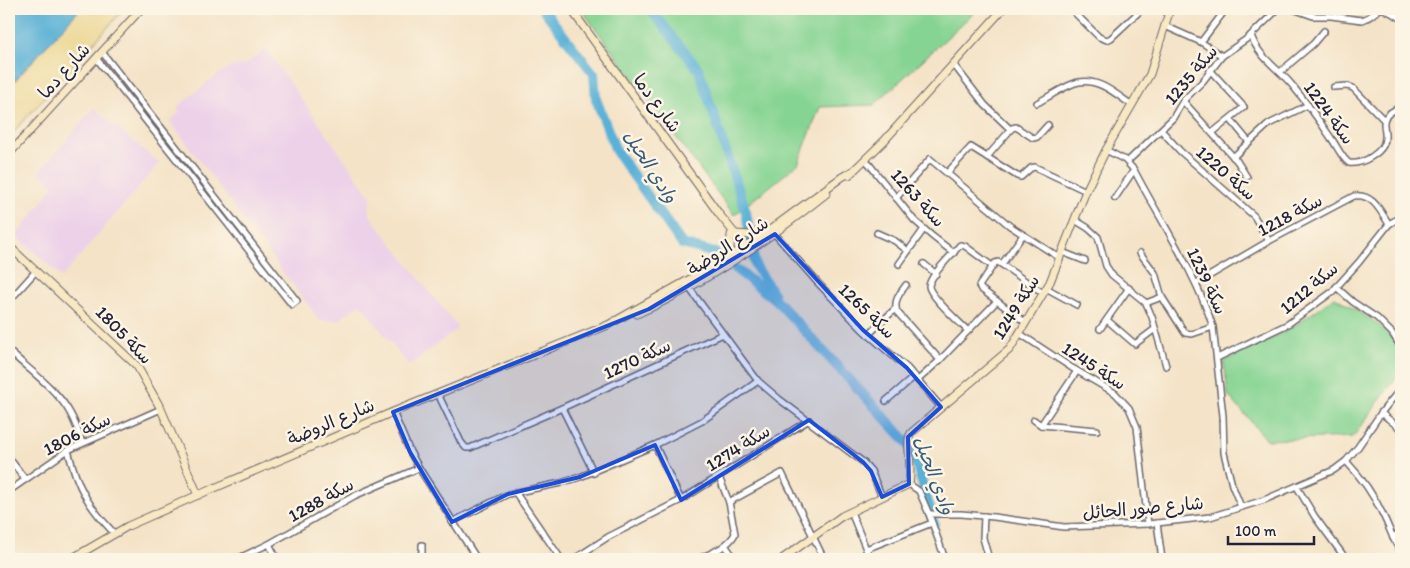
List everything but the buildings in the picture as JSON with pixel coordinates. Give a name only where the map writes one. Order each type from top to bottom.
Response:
[{"type":"main road","name":"شارع دما","points":[[9,154],[141,9]]},
{"type":"main road","name":"شارع دما","points":[[572,9],[745,250]]},
{"type":"main road","name":"شارع الروضة","points":[[687,285],[724,260],[775,234],[844,180],[884,141],[1004,9]]},
{"type":"main road","name":"سكة 1249","points":[[909,484],[911,467],[908,437],[1010,348],[1045,291],[1086,191],[1106,150],[1150,74],[1170,9]]},
{"type":"main road","name":"شارع الروضة","points":[[71,559],[114,533],[198,495],[393,412],[648,309],[745,250],[851,172]]},
{"type":"main road","points":[[724,260],[730,248],[733,235],[759,233],[792,210],[804,205]]},
{"type":"main road","name":"سكة 1805","points":[[9,246],[132,359],[142,373],[161,409],[198,495]]},
{"type":"main road","points":[[782,559],[842,516],[909,484]]},
{"type":"street","points":[[1072,10],[1099,37],[1107,40],[1142,9]]},
{"type":"street","points":[[1201,42],[1226,9]]},
{"type":"street","points":[[1269,9],[1273,14]]},
{"type":"street","name":"سكة 1235","points":[[1127,162],[1173,118],[1183,101],[1203,81],[1222,56],[1251,35],[1278,9]]},
{"type":"street","points":[[1293,9],[1313,16],[1331,16],[1357,20],[1369,18],[1380,9]]},
{"type":"street","points":[[1384,9],[1401,18]]},
{"type":"street","points":[[1165,26],[1201,42],[1222,56]]},
{"type":"street","points":[[1280,72],[1313,44],[1324,31]]},
{"type":"street","name":"سكة 1224","points":[[1251,35],[1254,44],[1261,54],[1280,72],[1308,105],[1347,161],[1352,164],[1360,162],[1372,156],[1382,147],[1385,140],[1384,120]]},
{"type":"street","points":[[96,58],[292,305],[298,301],[102,52]]},
{"type":"street","points":[[954,65],[980,99],[1010,129]]},
{"type":"street","points":[[1210,70],[1244,107],[1212,133]]},
{"type":"street","points":[[1037,103],[1078,82],[1089,81],[1107,88],[1132,105]]},
{"type":"street","points":[[1334,87],[1347,86],[1353,88],[1384,120],[1391,112],[1401,107]]},
{"type":"street","points":[[1183,101],[1233,157],[1247,177]]},
{"type":"street","points":[[1233,157],[1269,124],[1308,105]]},
{"type":"street","points":[[1230,119],[1250,142]]},
{"type":"street","points":[[987,156],[1010,129],[1016,128],[1034,138],[1048,125]]},
{"type":"street","name":"سكة 1220","points":[[1161,130],[1180,150],[1254,216],[1269,241]]},
{"type":"street","points":[[948,173],[971,147],[1017,176],[1021,177],[1031,168],[1035,167],[1086,191]]},
{"type":"street","name":"سكة 1239","points":[[1106,150],[1119,156],[1134,170],[1197,283],[1213,327],[1227,469],[1241,507]]},
{"type":"street","name":"سكة 1263","points":[[865,159],[924,229],[954,253]]},
{"type":"street","points":[[896,198],[930,159],[996,215],[1023,235],[1061,255],[1085,261]]},
{"type":"street","points":[[1115,198],[1134,170]]},
{"type":"street","name":"سكة 1218","points":[[1197,283],[1269,241],[1354,196],[1360,195],[1370,198],[1389,224]]},
{"type":"street","name":"سكة 1212","points":[[1217,358],[1288,324],[1332,292],[1389,224],[1401,217]]},
{"type":"street","points":[[1075,220],[1098,237],[1106,266],[1116,279],[1146,303],[1166,366]]},
{"type":"street","points":[[900,264],[924,229]]},
{"type":"street","points":[[878,233],[895,241],[908,251]]},
{"type":"street","name":"سكة 1265","points":[[775,234],[818,283],[868,335],[901,362],[941,407]]},
{"type":"street","points":[[1002,264],[1023,235]]},
{"type":"street","points":[[968,331],[931,293],[930,284],[960,245],[963,245],[992,266]]},
{"type":"street","points":[[1140,253],[1154,273],[1162,297],[1174,312],[1185,333],[1192,334],[1213,327]]},
{"type":"street","points":[[1025,322],[979,286],[992,266],[997,262],[1045,291],[1077,306]]},
{"type":"street","points":[[924,264],[936,274]]},
{"type":"street","points":[[9,301],[36,271]]},
{"type":"street","points":[[687,285],[758,381],[863,462],[877,481],[882,497]]},
{"type":"street","points":[[906,285],[897,300],[896,308],[900,316],[940,360]]},
{"type":"street","points":[[1336,287],[1353,302],[1377,318],[1401,347]]},
{"type":"street","points":[[1100,329],[1128,288]]},
{"type":"street","points":[[1146,303],[1162,297]]},
{"type":"street","points":[[886,401],[940,360],[996,301]]},
{"type":"street","points":[[868,335],[896,308]]},
{"type":"street","points":[[1107,320],[1135,344],[1155,329]]},
{"type":"street","name":"سكة 1245","points":[[1019,333],[1122,399],[1138,427],[1148,524]]},
{"type":"street","name":"سكة 1270","points":[[438,394],[461,442],[466,448],[474,447],[723,334]]},
{"type":"street","points":[[9,351],[61,400],[70,413],[82,443]]},
{"type":"street","points":[[1041,425],[1077,371]]},
{"type":"street","points":[[452,522],[515,492],[562,483],[594,472],[655,444],[702,421],[758,381]]},
{"type":"street","name":"شارع صور الحائل","points":[[929,514],[984,516],[1064,527],[1148,524],[1210,517],[1264,500],[1297,487],[1334,470],[1346,462],[1401,388]]},
{"type":"street","points":[[562,408],[594,472]]},
{"type":"street","name":"سكة 1806","points":[[9,491],[68,450],[161,409]]},
{"type":"street","points":[[393,412],[419,468],[477,559]]},
{"type":"street","points":[[1381,413],[1401,429]]},
{"type":"street","name":"سكة 1274","points":[[574,559],[608,537],[681,500],[809,420]]},
{"type":"street","points":[[1034,420],[1041,425],[1097,430]]},
{"type":"street","points":[[655,444],[681,500]]},
{"type":"street","points":[[68,450],[74,474],[84,496],[98,516],[114,533]]},
{"type":"street","points":[[9,458],[25,479]]},
{"type":"street","points":[[1346,462],[1366,483],[1401,552]]},
{"type":"street","name":"سكة 1288","points":[[237,559],[269,544],[354,496],[419,468]]},
{"type":"street","points":[[729,502],[782,473],[824,559]]},
{"type":"street","points":[[698,559],[725,546],[732,540],[735,534],[729,502],[719,477]]},
{"type":"street","points":[[909,484],[918,491],[929,514],[945,559]]},
{"type":"street","points":[[1297,487],[1343,559]]},
{"type":"street","points":[[515,492],[561,559]]},
{"type":"street","points":[[851,512],[870,559]]},
{"type":"street","points":[[984,516],[983,538],[989,559]]},
{"type":"street","points":[[866,549],[932,523]]},
{"type":"street","points":[[1157,523],[1162,559]]},
{"type":"street","points":[[1393,538],[1401,531]]},
{"type":"street","points":[[269,544],[277,559]]},
{"type":"street","points":[[416,559],[422,552],[422,545]]},
{"type":"street","points":[[725,546],[735,559]]},
{"type":"highlighted area","points":[[775,234],[863,330],[907,368],[941,407],[908,437],[909,484],[882,497],[871,471],[863,462],[809,420],[681,500],[655,445],[580,477],[508,494],[452,522],[410,452],[393,412],[649,309]]},
{"type":"shaded area","points":[[266,49],[371,197],[369,210],[371,217],[458,328],[409,366],[360,304],[339,320],[320,321],[170,121],[180,112],[177,107],[221,72],[233,66],[246,64]]},
{"type":"shaded area","points":[[94,108],[159,163],[62,277],[16,236],[54,186],[39,172]]},
{"type":"green space","points":[[581,9],[978,9],[874,105],[820,107],[798,164],[734,215]]},
{"type":"green space","points":[[1335,297],[1378,324],[1393,339],[1401,351],[1401,371],[1353,437],[1267,440],[1228,395],[1224,361],[1290,329]]},
{"type":"sand","points":[[80,9],[124,9],[9,137],[9,87]]},
{"type":"water","points":[[9,9],[80,9],[9,87]]},
{"type":"waterway","name":"وادي الحيل","points":[[543,9],[594,74],[596,99],[616,151],[682,244],[715,253],[777,301],[908,443],[915,459],[934,523]]},
{"type":"waterway","name":"وادي الحيل","points":[[650,9],[699,70],[746,212],[755,265],[774,295]]}]
